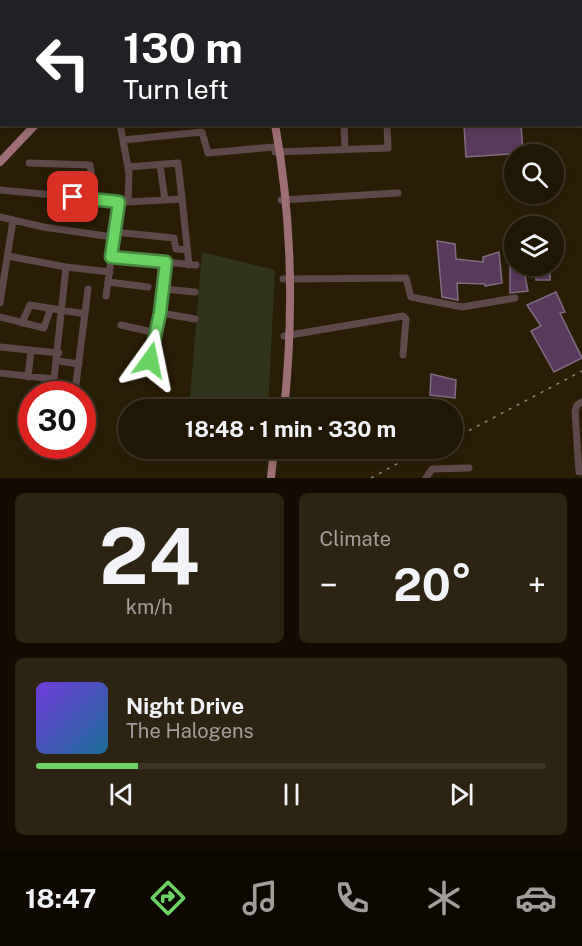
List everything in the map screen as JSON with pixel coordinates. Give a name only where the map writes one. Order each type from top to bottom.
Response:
[{"type":"main road","points":[[0,162],[34,126]]},
{"type":"main road","points":[[270,126],[284,199],[286,279],[284,399]]},
{"type":"main road","points":[[275,126],[276,151]]},
{"type":"main road","points":[[280,399],[286,337]]},
{"type":"main road","points":[[271,478],[273,459]]},
{"type":"main road","points":[[276,478],[278,459]]},
{"type":"street","points":[[120,126],[128,167],[128,202]]},
{"type":"street","points":[[344,126],[345,149]]},
{"type":"street","points":[[123,140],[202,128],[206,153],[388,148],[387,126]]},
{"type":"street","points":[[29,163],[90,165],[95,199]]},
{"type":"street","points":[[111,257],[192,265],[187,250],[179,164],[128,167]]},
{"type":"street","points":[[160,165],[165,200]]},
{"type":"street","points":[[0,198],[2,190],[119,202],[182,199]]},
{"type":"street","points":[[284,199],[398,193]]},
{"type":"street","points":[[106,296],[119,202]]},
{"type":"street","points":[[0,217],[113,235],[174,238],[176,249],[187,250]]},
{"type":"street","points":[[0,303],[13,220]]},
{"type":"street","points":[[0,248],[66,267],[110,272]]},
{"type":"street","points":[[150,360],[160,313],[166,262]]},
{"type":"street","points":[[0,374],[54,379],[63,312],[66,267]]},
{"type":"street","points":[[286,279],[406,278],[411,297],[462,307],[515,298]]},
{"type":"street","points":[[108,282],[148,287]]},
{"type":"street","points":[[76,381],[88,288]]},
{"type":"street","points":[[163,289],[195,292]]},
{"type":"street","points":[[22,323],[28,306],[85,314]]},
{"type":"street","points":[[0,317],[44,328],[50,309]]},
{"type":"street","points":[[160,313],[195,319]]},
{"type":"street","points":[[286,337],[403,316],[406,319],[403,355]]},
{"type":"street","points":[[121,325],[156,333]]},
{"type":"street","points":[[0,347],[31,350],[79,364]]},
{"type":"street","points":[[27,377],[31,350]]},
{"type":"street","points":[[579,472],[580,458],[575,411],[577,405],[582,402]]},
{"type":"street","points":[[426,478],[432,469],[469,468]]},
{"type":"green space","points":[[202,252],[275,270],[269,399],[190,399]]},
{"type":"building","points":[[464,126],[521,126],[522,144],[504,144],[504,154],[466,157]]},
{"type":"building","points":[[437,241],[455,244],[456,259],[483,262],[483,257],[499,252],[502,283],[485,286],[485,284],[457,283],[458,300],[442,297]]},
{"type":"building","points":[[510,276],[525,276],[528,291],[510,293]]},
{"type":"building","points":[[536,276],[550,276],[550,280],[536,280]]},
{"type":"building","points":[[556,292],[565,312],[560,313],[582,358],[554,372],[531,331],[541,326],[527,305]]},
{"type":"building","points":[[431,374],[456,380],[455,398],[430,395]]},
{"type":"railway","points":[[463,434],[582,371]]},
{"type":"railway","points":[[371,478],[406,459]]},
{"type":"route","points":[[73,197],[119,202],[111,257],[166,262],[160,313],[150,360]]}]
